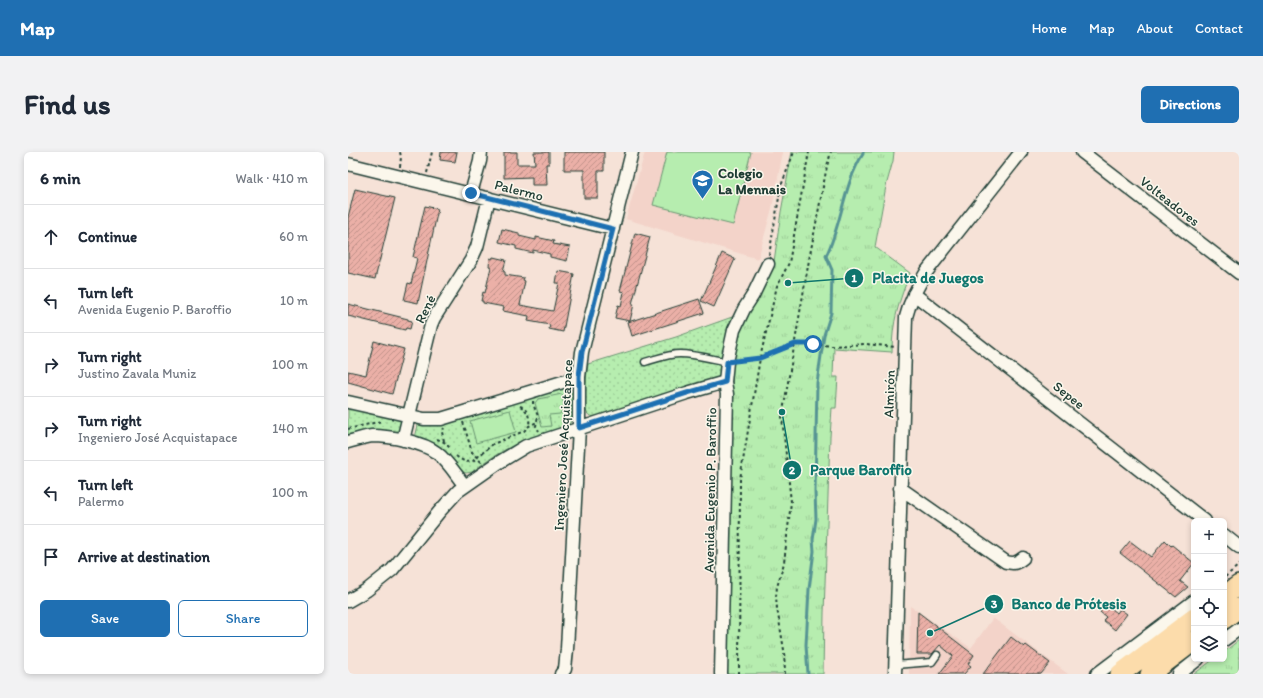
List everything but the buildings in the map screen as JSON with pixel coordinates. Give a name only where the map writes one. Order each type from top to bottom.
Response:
[{"type":"main road","points":[[1227,594],[1239,584]]},
{"type":"main road","points":[[1227,617],[1239,608]]},
{"type":"main road","points":[[1120,674],[1191,620]]},
{"type":"main road","points":[[1156,672],[1191,643]]},
{"type":"street","points":[[471,193],[481,152]]},
{"type":"street","name":"Ingeniero José Acquistapace","points":[[562,674],[565,669],[567,649],[579,428],[579,376],[582,352],[632,152]]},
{"type":"street","name":"Almirón","points":[[895,670],[906,317],[908,305],[927,271],[1022,152]]},
{"type":"street","name":"Volteadores","points":[[1082,152],[1239,273]]},
{"type":"street","name":"Palermo","points":[[348,164],[613,229]]},
{"type":"street","name":"René","points":[[403,440],[431,325],[476,252],[489,198]]},
{"type":"street","name":"Avenida Eugenio P. Baroffio","points":[[721,674],[727,394],[725,382],[727,362],[734,330],[768,264]]},
{"type":"street","name":"Sepee","points":[[914,294],[1202,518]]},
{"type":"street","points":[[348,402],[424,419],[441,419],[579,376]]},
{"type":"street","points":[[348,601],[367,590],[392,570],[458,491],[526,446],[725,382]]},
{"type":"street","points":[[348,442],[371,436],[403,440],[428,448],[437,452],[443,458],[465,486]]},
{"type":"street","points":[[900,488],[1006,562],[1013,564],[1023,558]]},
{"type":"street","points":[[1227,538],[1239,547]]},
{"type":"street","points":[[1227,583],[1239,584]]},
{"type":"street","points":[[1097,674],[1191,603]]},
{"type":"street","points":[[1227,638],[1239,628]]},
{"type":"street","points":[[1179,674],[1194,662]]},
{"type":"lane","points":[[645,362],[664,356],[679,354],[727,362]]},
{"type":"lane","points":[[895,670],[932,662],[937,655]]},
{"type":"path","points":[[398,176],[401,157],[400,152]]},
{"type":"path","points":[[424,182],[432,152]]},
{"type":"path","points":[[768,264],[781,186],[794,152]]},
{"type":"path","points":[[739,674],[740,479],[760,358],[777,286],[789,263],[809,152]]},
{"type":"path","points":[[785,674],[784,650],[776,597],[777,587],[784,563],[791,502],[782,417],[809,260],[831,152]]},
{"type":"path","points":[[727,362],[760,358],[795,344],[832,346],[866,344],[905,348]]},
{"type":"path","points":[[533,390],[533,404],[538,416],[536,426],[544,440]]},
{"type":"path","points":[[460,412],[472,452],[488,470]]},
{"type":"path","points":[[455,454],[461,460],[469,463],[493,444],[519,434],[537,422]]},
{"type":"path","points":[[430,437],[444,442],[451,450]]},
{"type":"path","points":[[1227,575],[1239,565]]},
{"type":"shaded area","name":"Colegio La Mennais","points":[[645,152],[783,152],[772,208],[758,259],[626,219]]},
{"type":"shaded area","points":[[910,606],[971,648],[993,618],[1068,674],[909,674]]},
{"type":"green space","points":[[667,152],[751,152],[733,225],[653,205]]},
{"type":"green space","points":[[792,152],[894,152],[875,247],[910,273],[897,312],[893,331],[892,352],[834,348],[833,377],[838,377],[836,408],[832,408],[830,437],[823,674],[727,674],[733,349],[735,337],[773,269],[781,212]]},
{"type":"green space","points":[[735,316],[720,379],[599,416],[590,416],[587,413],[585,407],[585,392],[588,364],[676,337]]},
{"type":"green space","points":[[565,387],[574,394],[573,416],[566,427],[530,438],[512,446],[472,472],[466,473],[461,471],[415,438],[418,425],[433,425]]},
{"type":"green space","points":[[562,394],[564,407],[560,414],[549,415],[551,426],[542,427],[535,403],[538,399]]},
{"type":"green space","points":[[348,407],[396,418],[401,420],[403,423],[400,431],[348,437]]},
{"type":"green space","points":[[510,410],[516,432],[476,443],[470,421]]},
{"type":"green space","points":[[1239,640],[1239,674],[1194,674],[1210,662],[1227,662],[1227,650]]},
{"type":"waterway","points":[[808,674],[806,645],[809,589],[816,519],[817,383],[824,335],[831,313],[832,270],[826,256],[836,231],[851,179],[863,152]]},
{"type":"place","name":"Colegio La Mennais","points":[[702,200]]},
{"type":"place","name":"Placita de Juegos","points":[[788,283]]},
{"type":"place","name":"Parque Baroffio","points":[[782,412]]},
{"type":"place","name":"Banco de Prótesis","points":[[930,633]]},
{"type":"route","points":[[471,193],[613,229],[582,352],[579,376],[579,428],[725,382],[727,362],[760,358],[795,344],[813,344]]}]
